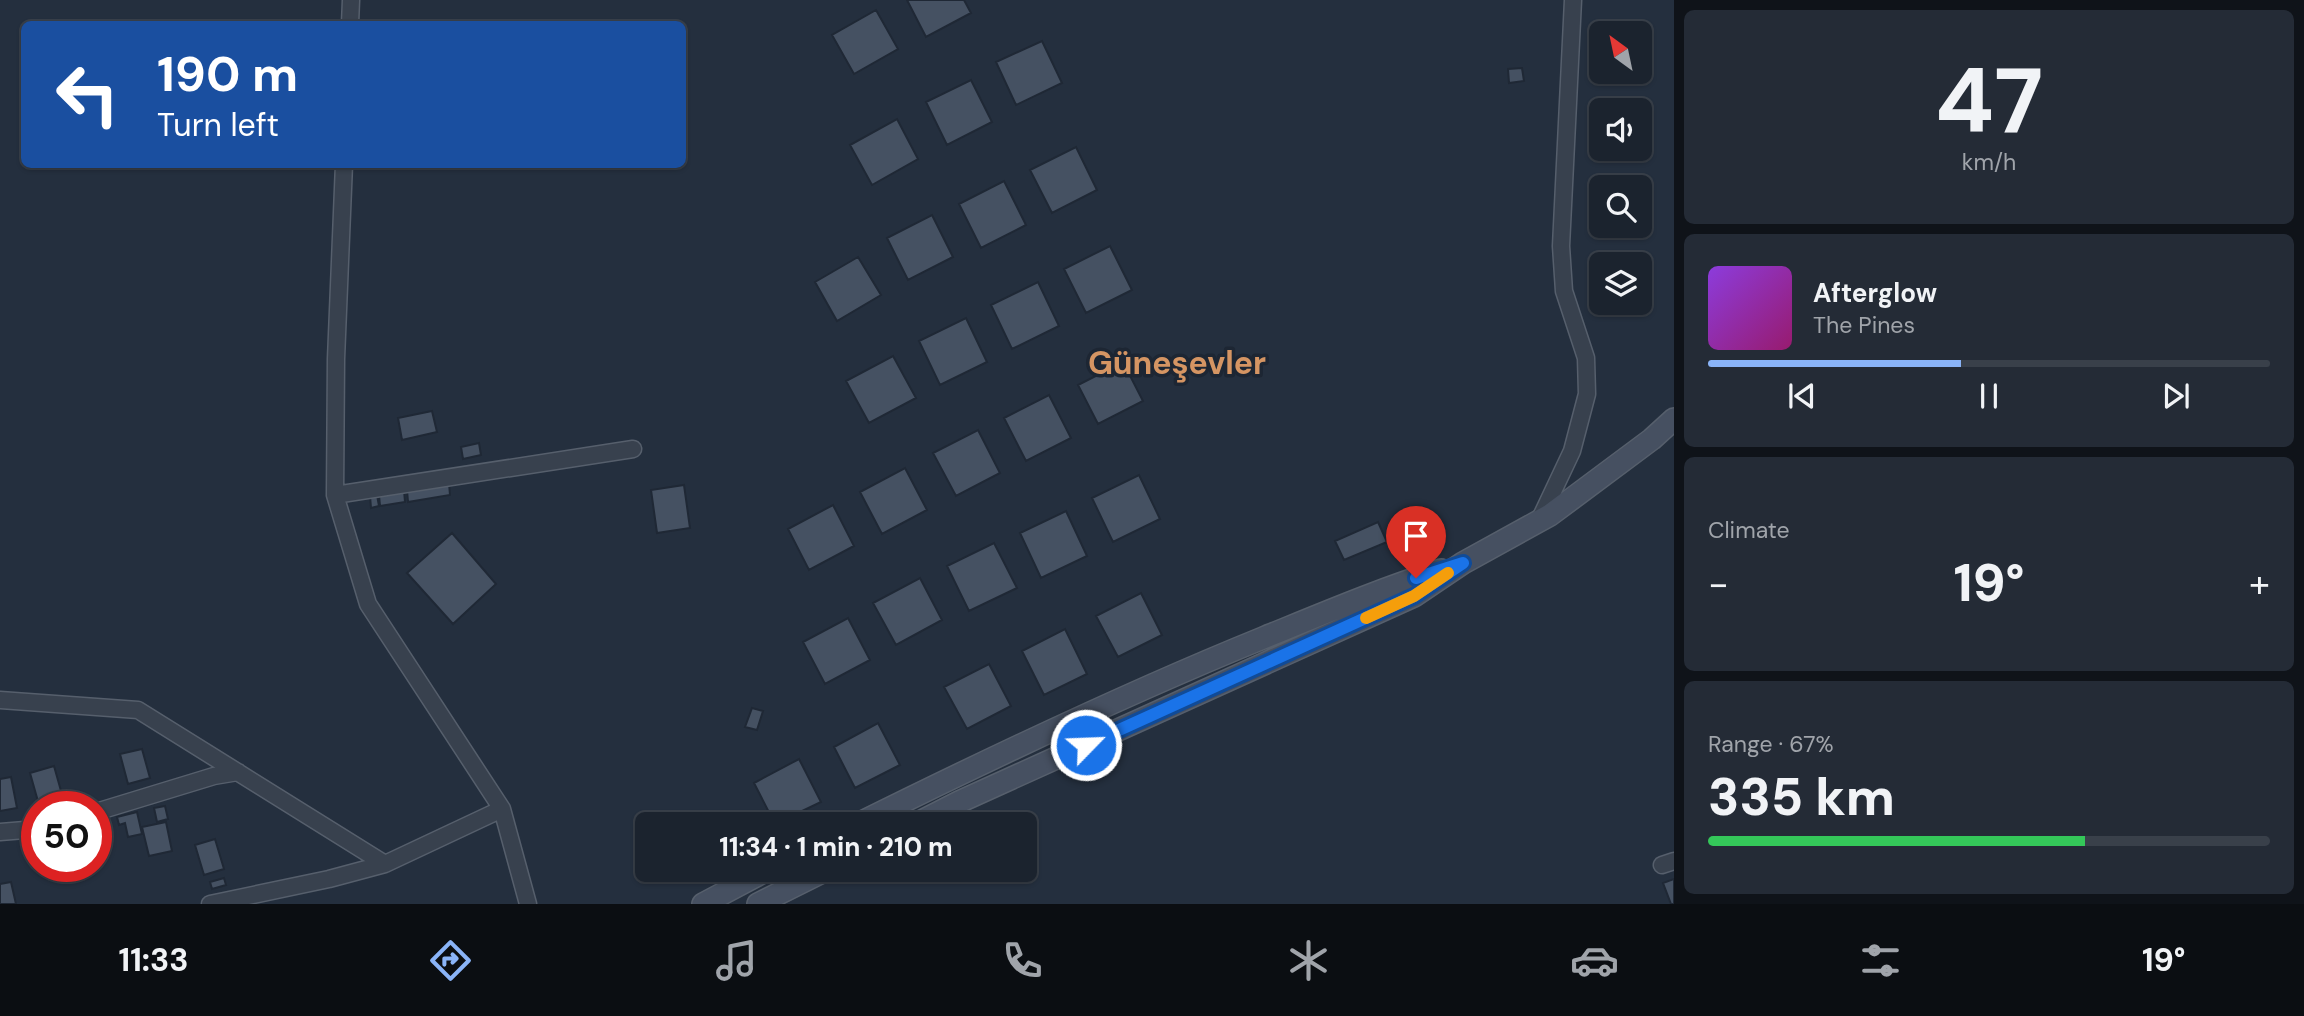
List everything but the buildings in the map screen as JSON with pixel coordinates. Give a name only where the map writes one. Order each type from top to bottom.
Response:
[{"type":"main road","points":[[939,812],[1414,596],[1463,563],[1539,521],[1652,439],[1674,419]]},
{"type":"main road","points":[[882,812],[970,768],[1183,671],[1393,585],[1463,563]]},
{"type":"main road","points":[[703,904],[744,882]]},
{"type":"main road","points":[[758,904],[802,882]]},
{"type":"street","points":[[350,21],[351,0]]},
{"type":"street","points":[[1539,521],[1572,451],[1587,394],[1586,358],[1564,291],[1561,246],[1573,0]]},
{"type":"street","points":[[344,168],[336,359],[335,495],[368,604],[502,809],[528,904]]},
{"type":"street","points":[[335,495],[633,449]]},
{"type":"street","points":[[0,700],[138,710],[385,863]]},
{"type":"street","points":[[112,806],[214,776],[238,772]]},
{"type":"street","points":[[210,904],[329,879],[385,863],[502,809]]},
{"type":"street","points":[[0,832],[21,830]]},
{"type":"slow traffic","points":[[1366,618],[1414,596],[1448,573]]},
{"type":"district","name":"Güneşevler","points":[[1177,363]]},
{"type":"route","points":[[1086,745],[1414,596],[1463,563],[1416,578]]}]
